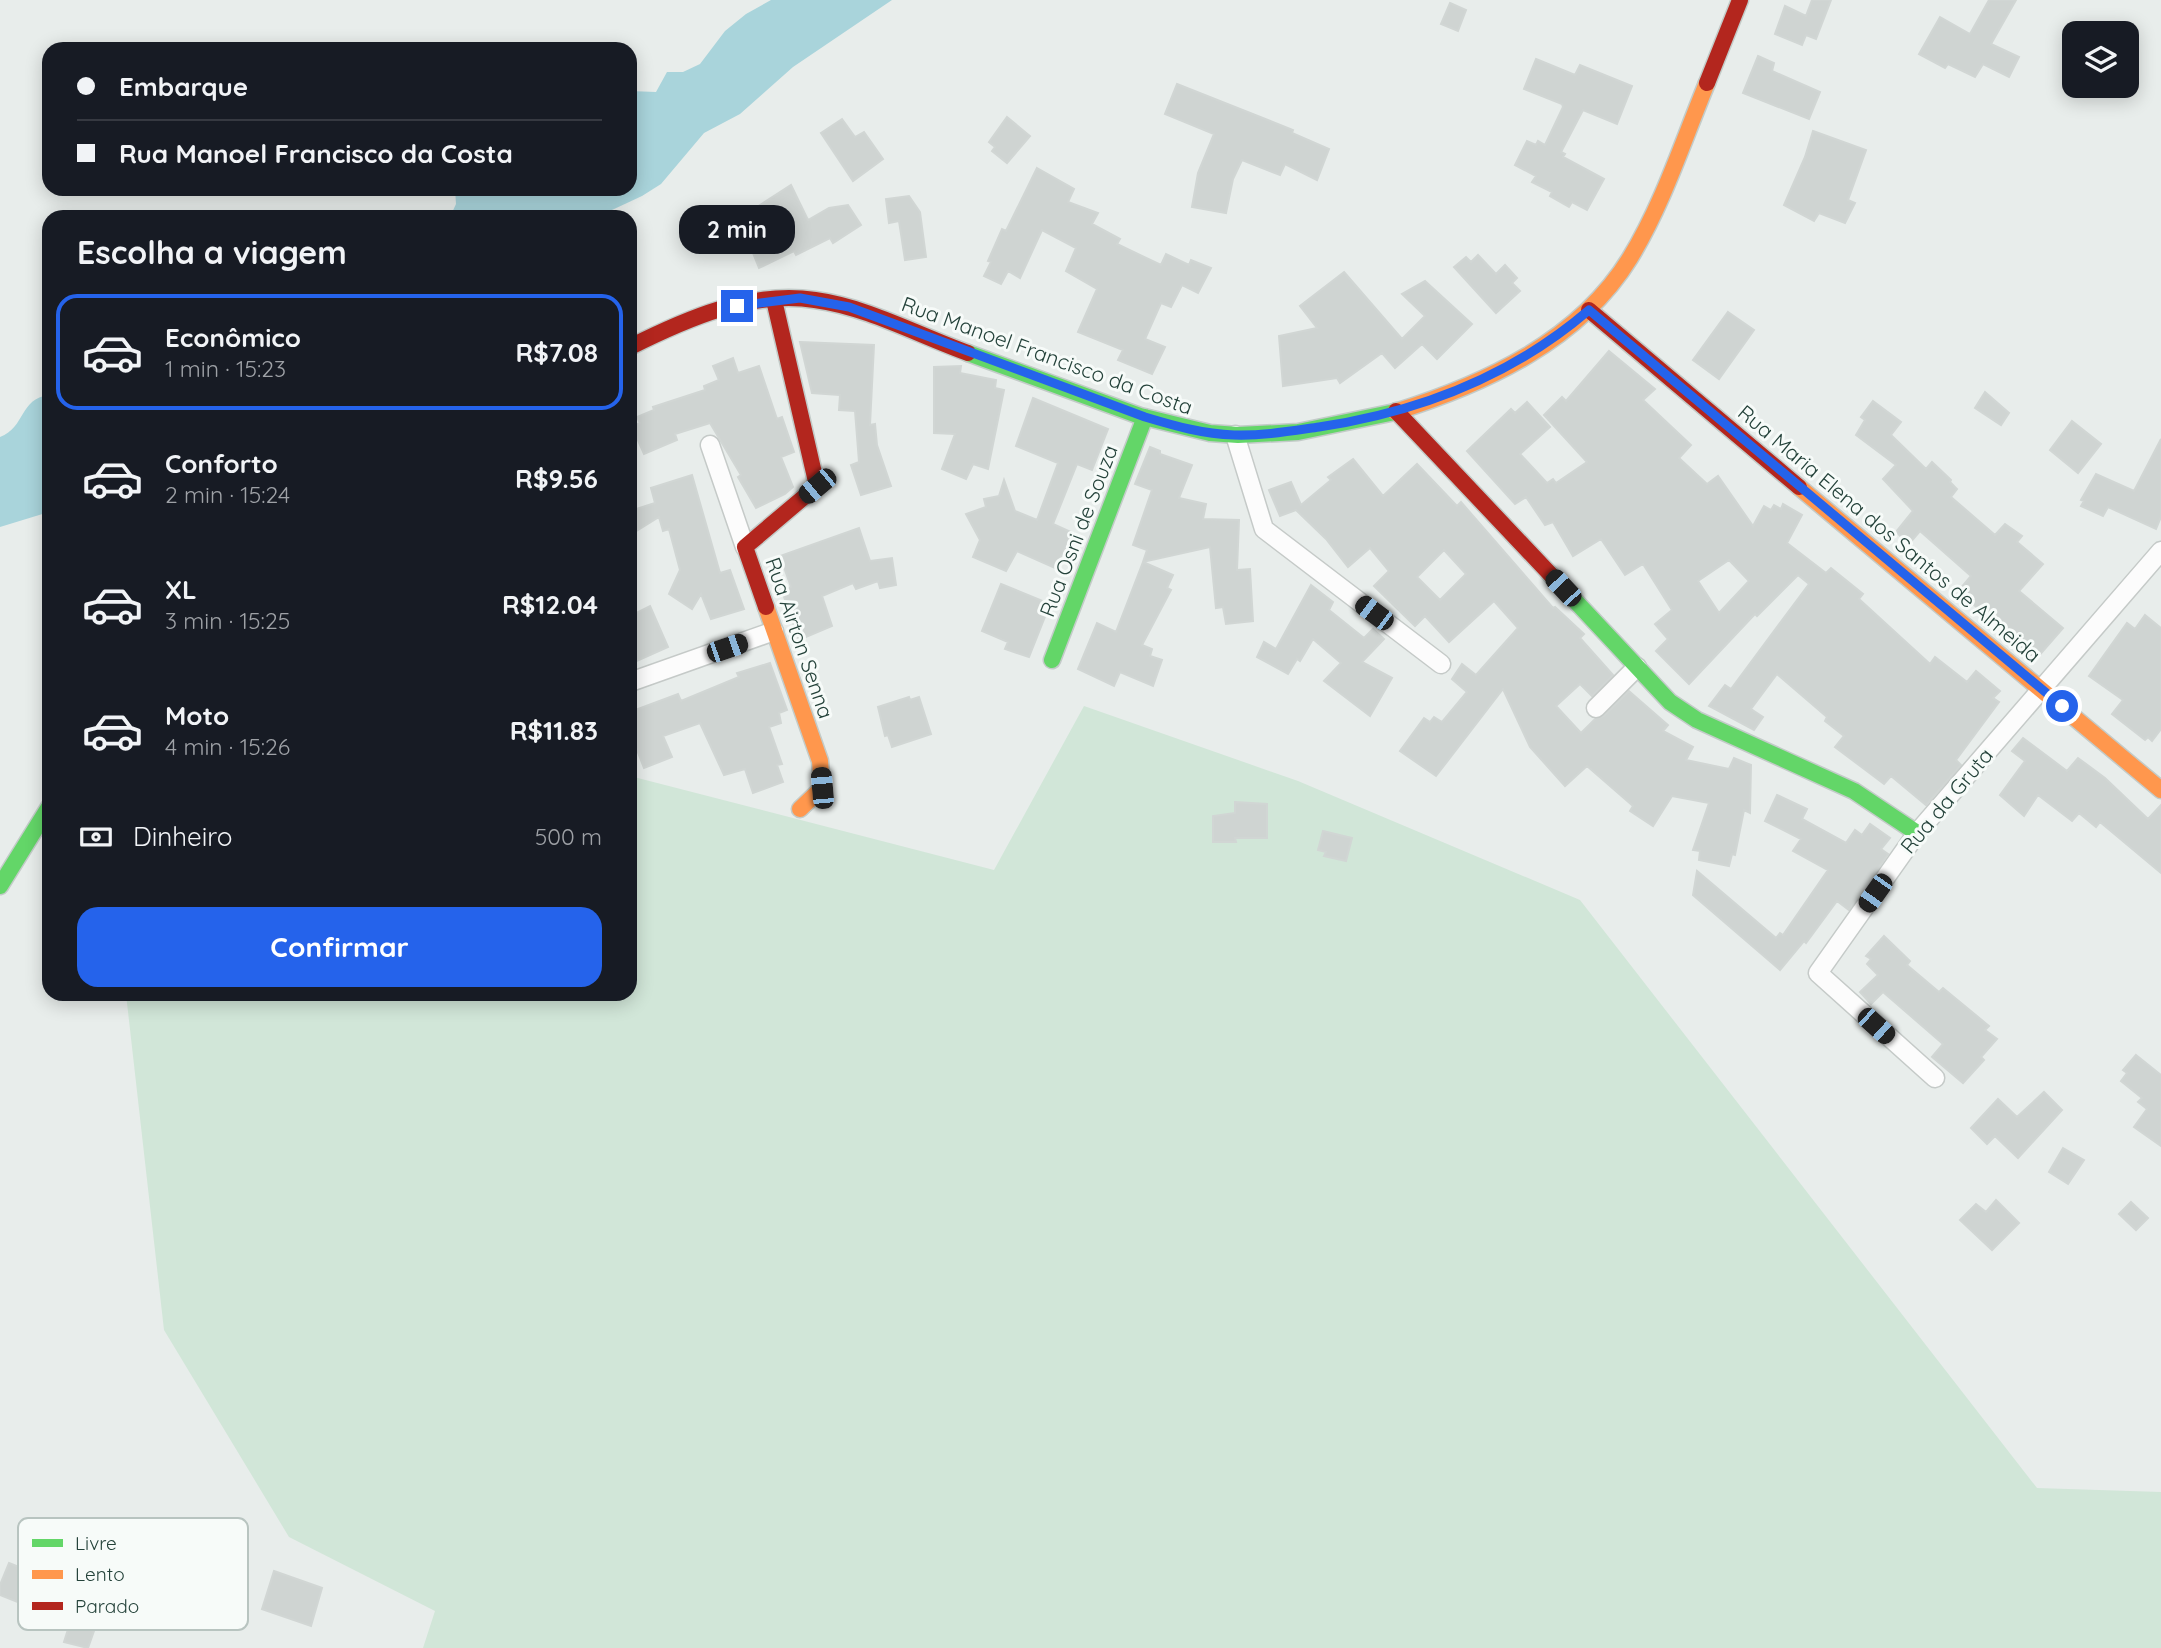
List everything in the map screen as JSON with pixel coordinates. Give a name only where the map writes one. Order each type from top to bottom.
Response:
[{"type":"street","name":"Rua Manoel Francisco da Costa","points":[[637,344],[684,322],[723,310],[800,298],[849,307],[1145,417],[1191,430],[1236,435],[1331,426],[1431,401],[1495,374],[1542,347],[1589,310],[1624,267],[1655,207],[1740,0]]},
{"type":"street","name":"Rua Airton Senna","points":[[774,300],[817,486],[745,547],[820,761],[822,788],[800,809]]},
{"type":"street","name":"Rua Maria Elena dos Santos de Almeida","points":[[1589,310],[2161,790]]},
{"type":"street","points":[[1396,411],[1670,702],[1697,720],[1854,791],[1917,833]]},
{"type":"street","name":"Rua Osni de Souza","points":[[1052,660],[1145,417]]},
{"type":"street","points":[[1236,435],[1264,529],[1441,664]]},
{"type":"street","points":[[710,445],[745,547]]},
{"type":"street","name":"Rua da Gruta","points":[[1935,1078],[1818,973],[1917,833],[2161,551]]},
{"type":"street","points":[[637,679],[774,631]]},
{"type":"street","points":[[1596,708],[1637,667]]},
{"type":"street","points":[[0,887],[42,818]]},
{"type":"green space","points":[[1084,706],[1298,781],[1580,900],[2037,1488],[2161,1492],[2161,1648],[423,1648],[435,1611],[289,1537],[164,1330],[127,1001],[637,1001],[637,778],[994,870]]},
{"type":"water","points":[[771,0],[892,0],[793,67],[740,114],[704,133],[661,184],[642,196],[612,210],[453,210],[455,196],[637,196],[637,91],[656,92],[667,72],[683,72],[700,64],[725,31],[746,14]]},
{"type":"water","points":[[42,397],[42,514],[0,527],[0,437],[14,427],[27,407]]},
{"type":"building","points":[[1812,0],[1831,0],[1816,39],[1806,35],[1802,45],[1775,34],[1785,6],[1806,16]]},
{"type":"building","points":[[1989,0],[2016,0],[1991,44],[2019,57],[2009,77],[1983,64],[1975,77],[1948,64],[1945,68],[1919,54],[1940,17],[1970,34]]},
{"type":"building","points":[[1450,3],[1466,10],[1458,31],[1441,24]]},
{"type":"building","points":[[1758,56],[1774,63],[1772,71],[1820,92],[1809,119],[1743,93]]},
{"type":"building","points":[[1536,59],[1575,75],[1580,65],[1632,86],[1617,124],[1583,110],[1561,152],[1565,154],[1563,157],[1604,179],[1587,210],[1572,202],[1569,207],[1550,196],[1552,192],[1532,182],[1536,176],[1515,165],[1527,141],[1536,145],[1538,141],[1545,145],[1563,107],[1562,104],[1524,89]]},
{"type":"building","points":[[1177,84],[1293,130],[1292,133],[1329,149],[1317,180],[1285,164],[1280,175],[1242,160],[1233,179],[1226,213],[1192,207],[1198,173],[1214,134],[1165,114]]},
{"type":"building","points":[[1007,117],[1030,136],[1007,163],[992,151],[995,147],[989,142]]},
{"type":"building","points":[[842,119],[855,137],[864,132],[883,159],[853,181],[821,133]]},
{"type":"building","points":[[1813,131],[1866,150],[1848,200],[1855,203],[1845,223],[1819,213],[1814,221],[1784,205]]},
{"type":"building","points":[[1037,168],[1074,189],[1068,202],[1098,213],[1092,224],[1120,239],[1117,244],[1161,265],[1166,254],[1189,265],[1191,260],[1211,268],[1198,293],[1182,285],[1171,307],[1161,303],[1145,339],[1165,347],[1152,374],[1118,360],[1123,350],[1078,332],[1097,289],[1066,271],[1076,248],[1042,230],[1020,278],[1008,271],[1001,284],[984,276],[1002,229],[1006,231]]},
{"type":"building","points":[[791,185],[808,220],[829,208],[848,205],[861,225],[833,243],[830,238],[796,255],[794,251],[759,268],[745,233],[749,232],[740,218]]},
{"type":"building","points":[[909,196],[920,212],[926,257],[905,260],[899,221],[889,223],[886,199]]},
{"type":"building","points":[[1478,255],[1496,274],[1505,265],[1517,278],[1512,283],[1520,291],[1496,313],[1454,267],[1466,257],[1471,262]]},
{"type":"building","points":[[1344,272],[1402,339],[1425,316],[1402,294],[1425,281],[1472,324],[1437,359],[1422,344],[1395,368],[1382,353],[1340,383],[1337,378],[1283,386],[1279,336],[1317,328],[1300,306]]},
{"type":"building","points":[[1728,312],[1754,330],[1719,379],[1693,360]]},
{"type":"building","points":[[800,342],[874,345],[870,425],[875,424],[877,445],[891,486],[861,495],[851,465],[859,462],[855,411],[839,410],[840,395],[812,393]]},
{"type":"building","points":[[1609,351],[1655,389],[1643,400],[1691,445],[1679,458],[1707,484],[1718,476],[1753,526],[1764,506],[1771,510],[1774,505],[1781,509],[1783,504],[1802,515],[1787,543],[1826,573],[1831,568],[1863,594],[1859,599],[1930,664],[1935,657],[1967,682],[1976,671],[2000,691],[1993,698],[1999,702],[1956,760],[1961,765],[1926,805],[1891,776],[1884,784],[1835,747],[1844,736],[1825,721],[1827,717],[1777,674],[1751,709],[1763,717],[1754,730],[1709,706],[1725,685],[1731,689],[1809,584],[1798,575],[1757,616],[1755,614],[1689,684],[1656,651],[1668,639],[1655,624],[1672,610],[1643,564],[1625,575],[1601,539],[1573,556],[1553,522],[1545,525],[1526,497],[1515,504],[1467,451],[1511,409],[1515,413],[1527,402],[1550,427],[1520,454],[1547,483],[1553,479],[1556,483],[1587,462],[1544,415],[1562,397],[1566,401]],"holes":[[[1729,560],[1749,581],[1719,613],[1698,581]]]},
{"type":"building","points":[[733,358],[738,373],[759,366],[777,419],[782,417],[794,452],[781,457],[793,487],[785,494],[756,508],[738,477],[741,475],[710,423],[675,434],[677,440],[644,454],[637,438],[637,424],[640,423],[637,417],[654,410],[653,407],[705,390],[704,386],[719,380],[713,366]]},
{"type":"building","points":[[961,366],[960,373],[996,380],[995,388],[1004,390],[988,469],[973,464],[966,479],[942,469],[955,434],[934,433],[934,367]]},
{"type":"building","points":[[1985,392],[2009,413],[2001,425],[1975,408]]},
{"type":"building","points":[[1033,398],[1108,429],[1092,470],[1077,464],[1053,524],[1073,533],[1055,568],[1017,551],[1006,571],[973,557],[980,540],[966,514],[986,507],[984,499],[999,496],[1004,480],[1015,511],[1037,520],[1058,463],[1016,446]]},
{"type":"building","points":[[1873,401],[1901,422],[1891,435],[1926,469],[1932,462],[1951,480],[1957,489],[1951,497],[1995,535],[2005,524],[2022,536],[2017,542],[2043,564],[2019,591],[2063,628],[2036,659],[1966,598],[1968,596],[1960,589],[1971,576],[1920,531],[1909,544],[1896,532],[1913,511],[1883,479],[1896,465],[1856,435],[1865,420],[1861,417]]},
{"type":"building","points":[[2072,421],[2101,444],[2078,473],[2050,450]]},
{"type":"building","points":[[2161,439],[2161,517],[2156,529],[2108,507],[2103,516],[2081,506],[2084,501],[2081,500],[2096,474],[2134,491]]},
{"type":"building","points":[[1150,447],[1160,451],[1160,454],[1192,465],[1179,498],[1206,504],[1203,519],[1239,520],[1237,570],[1250,569],[1253,621],[1226,624],[1223,607],[1216,608],[1210,547],[1143,562],[1147,550],[1133,545],[1152,490],[1135,484]]},
{"type":"building","points":[[1353,459],[1383,496],[1417,464],[1457,506],[1461,502],[1553,608],[1584,634],[1580,638],[1613,675],[1592,696],[1580,684],[1556,706],[1581,733],[1595,719],[1604,716],[1629,691],[1668,725],[1663,731],[1693,747],[1686,760],[1729,769],[1734,758],[1751,765],[1750,813],[1744,810],[1735,855],[1732,854],[1729,866],[1699,860],[1700,851],[1693,850],[1709,803],[1672,796],[1653,826],[1630,811],[1633,806],[1587,766],[1565,786],[1530,747],[1503,689],[1436,776],[1400,751],[1424,718],[1430,722],[1434,717],[1442,722],[1467,692],[1452,679],[1462,664],[1476,675],[1518,628],[1494,601],[1449,642],[1425,616],[1415,626],[1374,586],[1389,571],[1370,548],[1348,567],[1326,539],[1296,510],[1280,516],[1269,490],[1291,482],[1301,505],[1331,480],[1328,477]],"holes":[[[1444,550],[1466,574],[1440,600],[1417,577]]]},
{"type":"building","points":[[692,475],[720,573],[730,570],[744,609],[711,619],[701,594],[692,609],[669,594],[680,570],[669,529],[663,531],[659,517],[637,531],[637,509],[655,503],[651,488]]},
{"type":"building","points":[[859,528],[870,561],[892,558],[896,585],[880,588],[878,581],[856,589],[853,583],[822,596],[832,626],[799,640],[782,591],[791,587],[780,556]]},
{"type":"building","points":[[1143,562],[1173,575],[1167,588],[1171,590],[1142,645],[1152,649],[1150,656],[1162,660],[1153,686],[1120,672],[1114,686],[1078,669],[1097,623],[1116,632]]},
{"type":"building","points":[[1001,584],[1050,604],[1029,657],[1005,649],[1008,642],[982,631]]},
{"type":"building","points":[[1311,585],[1333,602],[1329,610],[1364,638],[1373,629],[1384,639],[1362,662],[1392,678],[1370,716],[1324,681],[1341,663],[1313,639],[1300,661],[1297,659],[1288,674],[1257,657],[1264,642],[1276,649]]},
{"type":"building","points":[[650,606],[668,647],[637,661],[637,612]]},
{"type":"building","points":[[2145,615],[2161,628],[2161,729],[2152,741],[2148,737],[2145,740],[2112,714],[2123,700],[2089,676],[2127,623],[2135,629]]},
{"type":"building","points":[[770,663],[787,710],[779,713],[781,723],[769,727],[782,764],[777,765],[783,782],[753,793],[745,769],[724,775],[700,723],[663,736],[672,757],[644,768],[637,750],[637,709],[678,694],[681,701],[739,677],[737,673]]},
{"type":"building","points":[[909,697],[910,700],[919,697],[931,734],[892,747],[888,735],[885,736],[878,707]]},
{"type":"building","points":[[2023,738],[2067,771],[2078,758],[2105,778],[2148,819],[2161,805],[2161,873],[2100,822],[2096,827],[2079,813],[2072,821],[2038,795],[2024,816],[2000,795],[2025,761],[2012,751]]},
{"type":"building","points":[[1777,795],[1807,809],[1802,819],[1846,843],[1855,830],[1862,835],[1870,824],[1890,838],[1881,849],[1888,854],[1849,910],[1837,901],[1806,943],[1804,941],[1780,970],[1693,895],[1697,871],[1776,938],[1780,933],[1783,935],[1828,870],[1793,851],[1801,839],[1765,821]]},
{"type":"building","points":[[1235,802],[1267,804],[1267,838],[1235,838],[1236,842],[1213,842],[1213,816],[1235,813]]},
{"type":"building","points":[[1323,831],[1352,838],[1346,861],[1324,856],[1326,852],[1318,850]]},
{"type":"building","points":[[1884,936],[1910,961],[1907,965],[1939,992],[1943,988],[1989,1026],[1985,1030],[1997,1039],[1981,1057],[1984,1060],[1963,1083],[1932,1057],[1943,1044],[1883,992],[1871,1004],[1860,992],[1878,975],[1867,964],[1871,959],[1866,956]]},
{"type":"building","points":[[2136,1055],[2161,1075],[2161,1146],[2134,1127],[2147,1109],[2138,1102],[2142,1098],[2121,1081],[2127,1073],[2123,1070]]},
{"type":"building","points":[[2044,1092],[2062,1110],[2018,1158],[1995,1136],[1987,1144],[1971,1128],[1998,1099],[2017,1117]]},
{"type":"building","points":[[2063,1148],[2084,1160],[2068,1184],[2049,1172]]},
{"type":"building","points":[[1996,1200],[2019,1223],[1992,1250],[1960,1220],[1976,1204],[1986,1212]]},
{"type":"building","points":[[2131,1202],[2148,1218],[2136,1230],[2119,1214]]},
{"type":"building","points":[[9,1563],[18,1567],[18,1602],[0,1595],[0,1585]]},
{"type":"building","points":[[274,1571],[322,1588],[311,1626],[262,1609]]},
{"type":"building","points":[[68,1630],[94,1631],[88,1648],[64,1642]]},
{"type":"traffic: fast","points":[[968,353],[1140,416],[1210,433],[1238,435],[1298,432],[1395,412]]},
{"type":"traffic: fast","points":[[1052,660],[1145,417]]},
{"type":"traffic: fast","points":[[1551,575],[1670,702],[1697,720],[1854,791],[1917,833]]},
{"type":"traffic: fast","points":[[0,886],[42,818]]},
{"type":"traffic: slow","points":[[1395,412],[1463,388],[1527,356],[1557,336],[1609,287],[1630,258],[1653,216],[1707,83]]},
{"type":"traffic: slow","points":[[1799,487],[2161,790]]},
{"type":"traffic: slow","points":[[766,607],[820,761],[822,788],[800,809]]},
{"type":"traffic: jam","points":[[1707,83],[1740,0]]},
{"type":"traffic: jam","points":[[637,344],[720,309],[767,299],[791,298],[815,300],[854,309],[968,353]]},
{"type":"traffic: jam","points":[[766,607],[745,547],[817,486],[774,300]]},
{"type":"traffic: jam","points":[[1589,310],[1799,487]]},
{"type":"traffic: jam","points":[[1396,411],[1551,575]]},
{"type":"route","points":[[737,306],[800,298],[849,307],[1145,417],[1191,430],[1236,435],[1331,426],[1431,401],[1495,374],[1532,354],[1589,310],[2062,706]]}]
